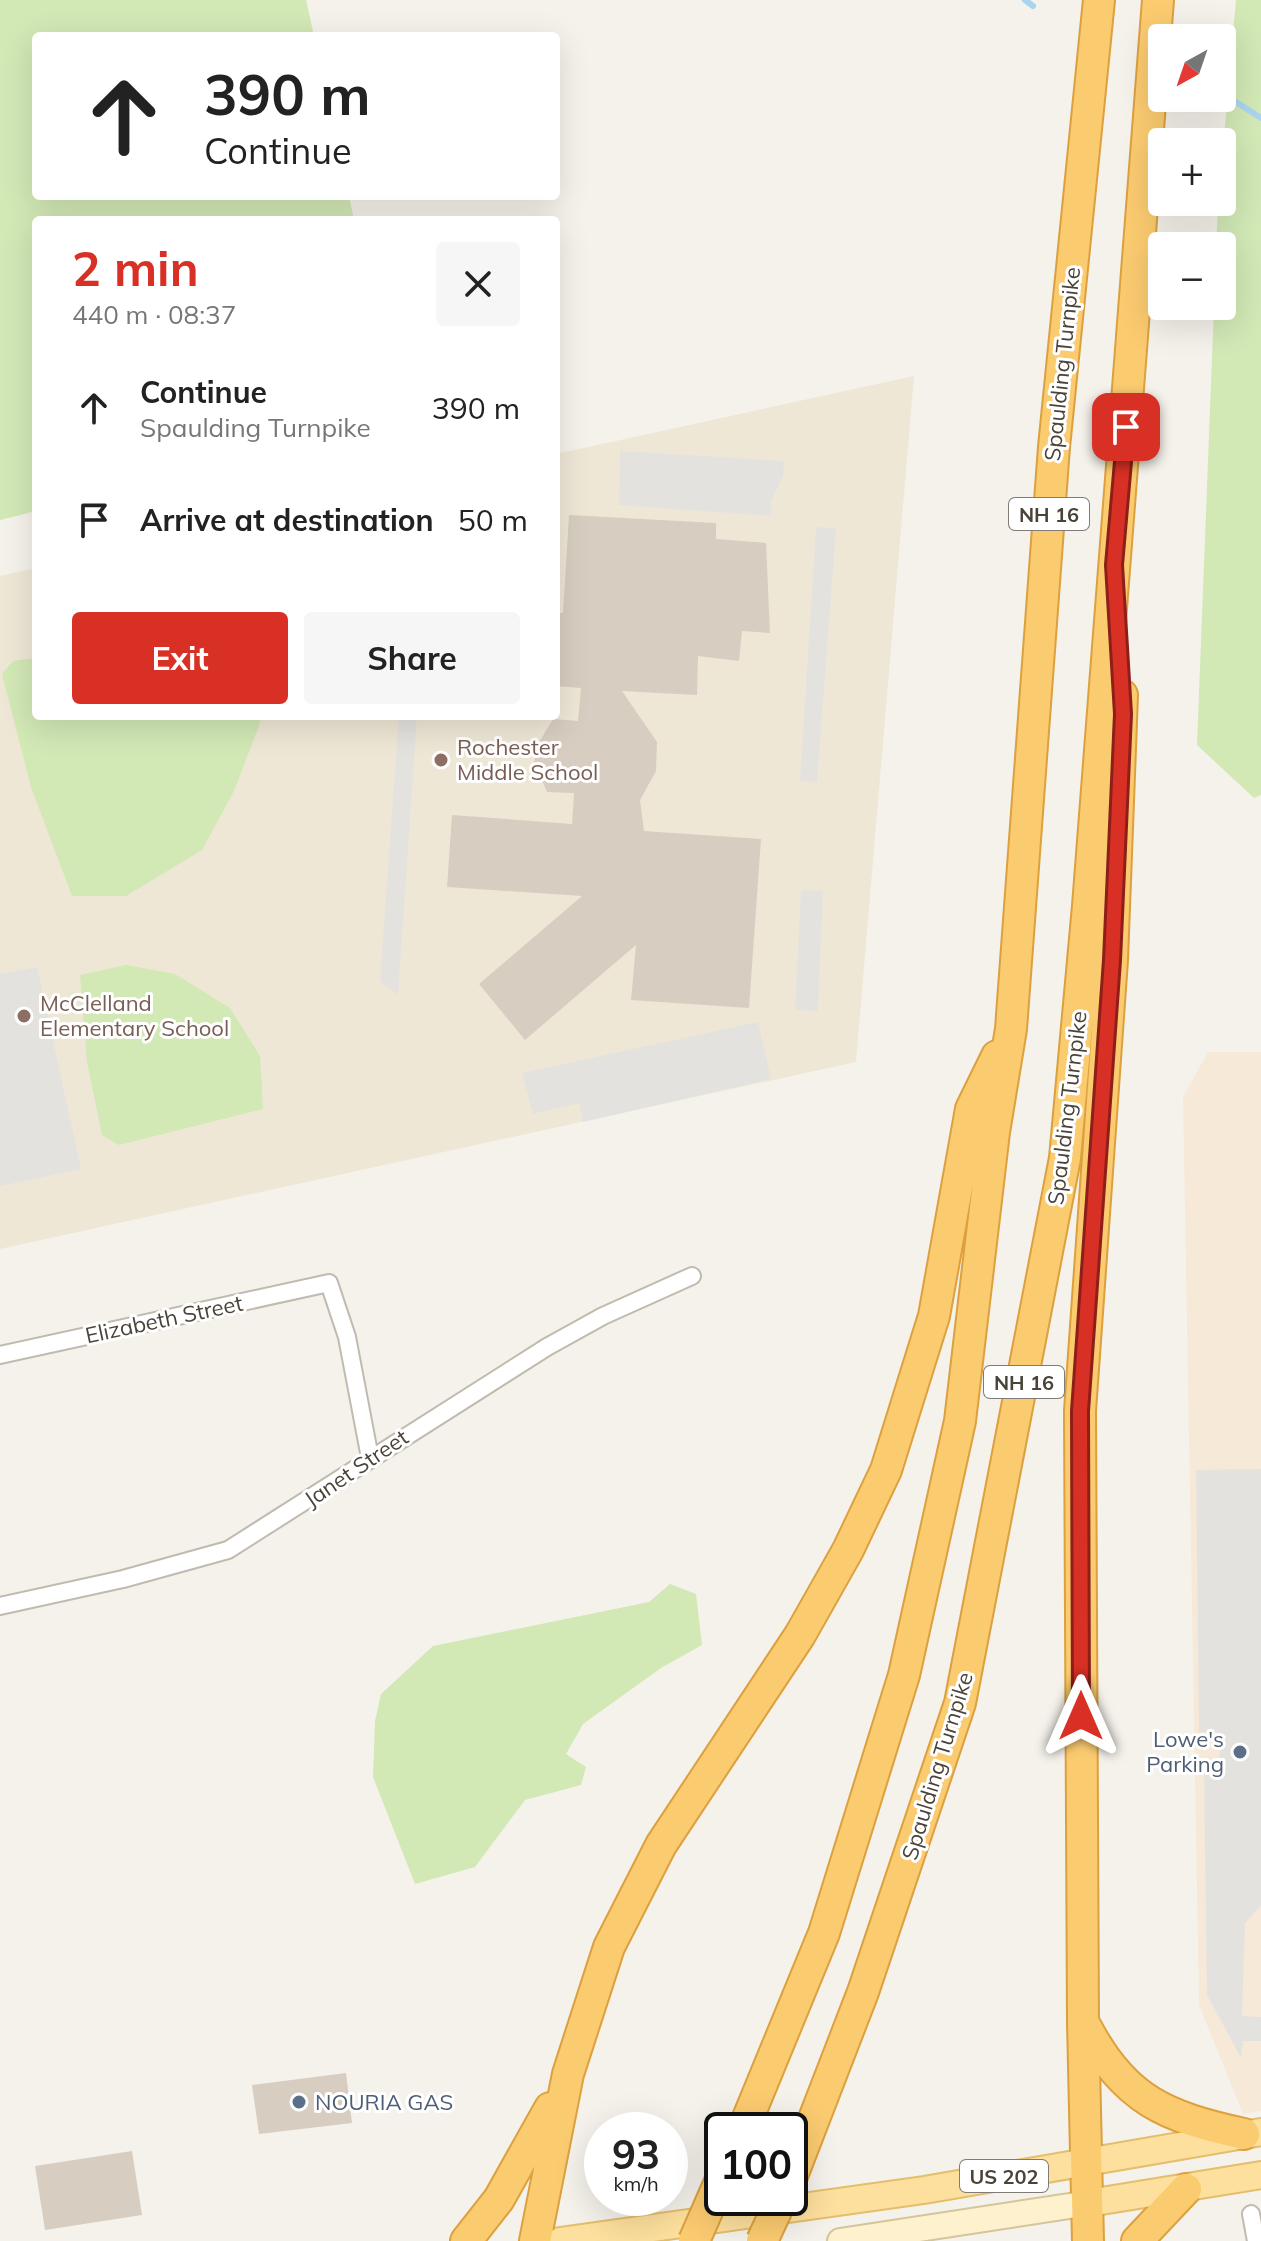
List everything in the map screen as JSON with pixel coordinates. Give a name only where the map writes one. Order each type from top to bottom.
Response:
[{"type":"highway","name":"Spaulding Turnpike","points":[[750,2112],[824,1933],[904,1675],[960,1421],[994,1132],[1011,1029],[1054,447],[1099,0]]},
{"type":"highway","name":"Spaulding Turnpike","points":[[808,2135],[873,1966],[960,1703],[1065,1158],[1088,906],[1158,0]]},
{"type":"highway","points":[[1088,2241],[1083,2022],[1080,1411],[1112,960],[1122,730],[1114,565]]},
{"type":"highway","points":[[535,2241],[568,2074],[609,1947],[645,1875],[800,1635],[848,1550],[886,1470],[934,1316],[971,1109],[1011,1029]]},
{"type":"highway","points":[[1083,2022],[1104,2062],[1147,2101],[1209,2127],[1252,2133]]},
{"type":"highway","points":[[466,2241],[499,2199],[568,2074]]},
{"type":"highway","points":[[1137,2241],[1186,2189]]},
{"type":"highway","points":[[694,2241],[705,2216]]},
{"type":"highway","points":[[762,2241],[774,2216]]},
{"type":"main road","name":"US 202","points":[[560,2241],[841,2202],[1252,2133]]},
{"type":"main road","points":[[840,2241],[1261,2175]]},
{"type":"street","name":"Janet Street","points":[[0,1606],[137,1575],[228,1550],[268,1528],[370,1458],[547,1347],[603,1316],[692,1276]]},
{"type":"street","name":"Elizabeth Street","points":[[0,1355],[329,1283],[347,1337],[370,1458]]},
{"type":"street","points":[[1251,2214],[1256,2241]]},
{"type":"shaded area","name":"Rochester Middle School","points":[[914,376],[856,1062],[0,1249],[0,576],[32,569],[32,720],[560,720],[560,453]]},
{"type":"shaded area","points":[[620,451],[784,461],[783,476],[771,501],[771,516],[619,505]]},
{"type":"shaded area","points":[[816,527],[836,529],[817,782],[800,781]]},
{"type":"shaded area","points":[[399,720],[417,720],[398,995],[380,981]]},
{"type":"shaded area","points":[[801,890],[823,891],[818,1011],[795,1010]]},
{"type":"shaded area","points":[[37,967],[81,1169],[0,1186],[0,974]]},
{"type":"shaded area","points":[[758,1022],[771,1079],[583,1122],[579,1103],[533,1114],[522,1073]]},
{"type":"shaded area","points":[[1208,1052],[1261,1052],[1261,2111],[1243,2114],[1199,2005],[1183,1097]]},
{"type":"shaded area","name":"Lowe's Parking","points":[[1261,1469],[1261,1906],[1245,1923],[1242,2016],[1261,2017],[1261,2041],[1243,2041],[1241,2058],[1207,1995],[1204,1773],[1219,1771],[1220,1733],[1199,1732],[1196,1470]]},
{"type":"green space","points":[[0,0],[306,0],[313,32],[32,32],[32,200],[350,200],[353,216],[32,216],[32,512],[0,520]]},
{"type":"green space","points":[[1236,0],[1261,0],[1261,795],[1254,798],[1197,745],[1213,320],[1236,320],[1236,232],[1217,232],[1217,216],[1236,216],[1236,128],[1225,128],[1226,112],[1236,112]]},
{"type":"green space","points":[[32,659],[32,720],[259,720],[234,791],[202,850],[126,896],[72,896],[31,787],[2,674],[13,661]]},
{"type":"green space","points":[[126,965],[175,974],[230,1008],[260,1056],[263,1109],[119,1145],[102,1135],[87,1062],[80,975]]},
{"type":"green space","points":[[670,1584],[696,1594],[702,1645],[661,1668],[583,1724],[566,1754],[586,1767],[581,1785],[525,1800],[475,1867],[415,1884],[373,1777],[375,1721],[381,1694],[433,1646],[649,1602]]},
{"type":"building","points":[[569,515],[716,523],[716,539],[766,543],[770,633],[742,631],[739,661],[698,656],[697,695],[622,691],[657,742],[656,771],[640,800],[644,831],[761,839],[749,1008],[631,1000],[636,945],[525,1040],[479,984],[582,896],[447,887],[452,815],[572,824],[574,793],[547,792],[534,762],[538,744],[552,720],[578,721],[581,688],[560,686],[560,613],[563,613]]},
{"type":"building","points":[[346,2073],[352,2123],[259,2134],[252,2085]]},
{"type":"building","points":[[132,2151],[142,2215],[45,2230],[35,2166]]},
{"type":"waterway","points":[[1025,0],[1033,6]]},
{"type":"waterway","points":[[1236,102],[1261,118]]},
{"type":"place","name":"Rochester Middle School","points":[[441,760]]},
{"type":"place","name":"McClelland Elementary School","points":[[24,1016]]},
{"type":"place","name":"Lowe's Parking","points":[[1240,1752]]},
{"type":"place","name":"NOURIA GAS","points":[[299,2102]]},
{"type":"route","points":[[1081,1716],[1080,1411],[1112,960],[1123,714],[1114,565],[1126,427]]}]
